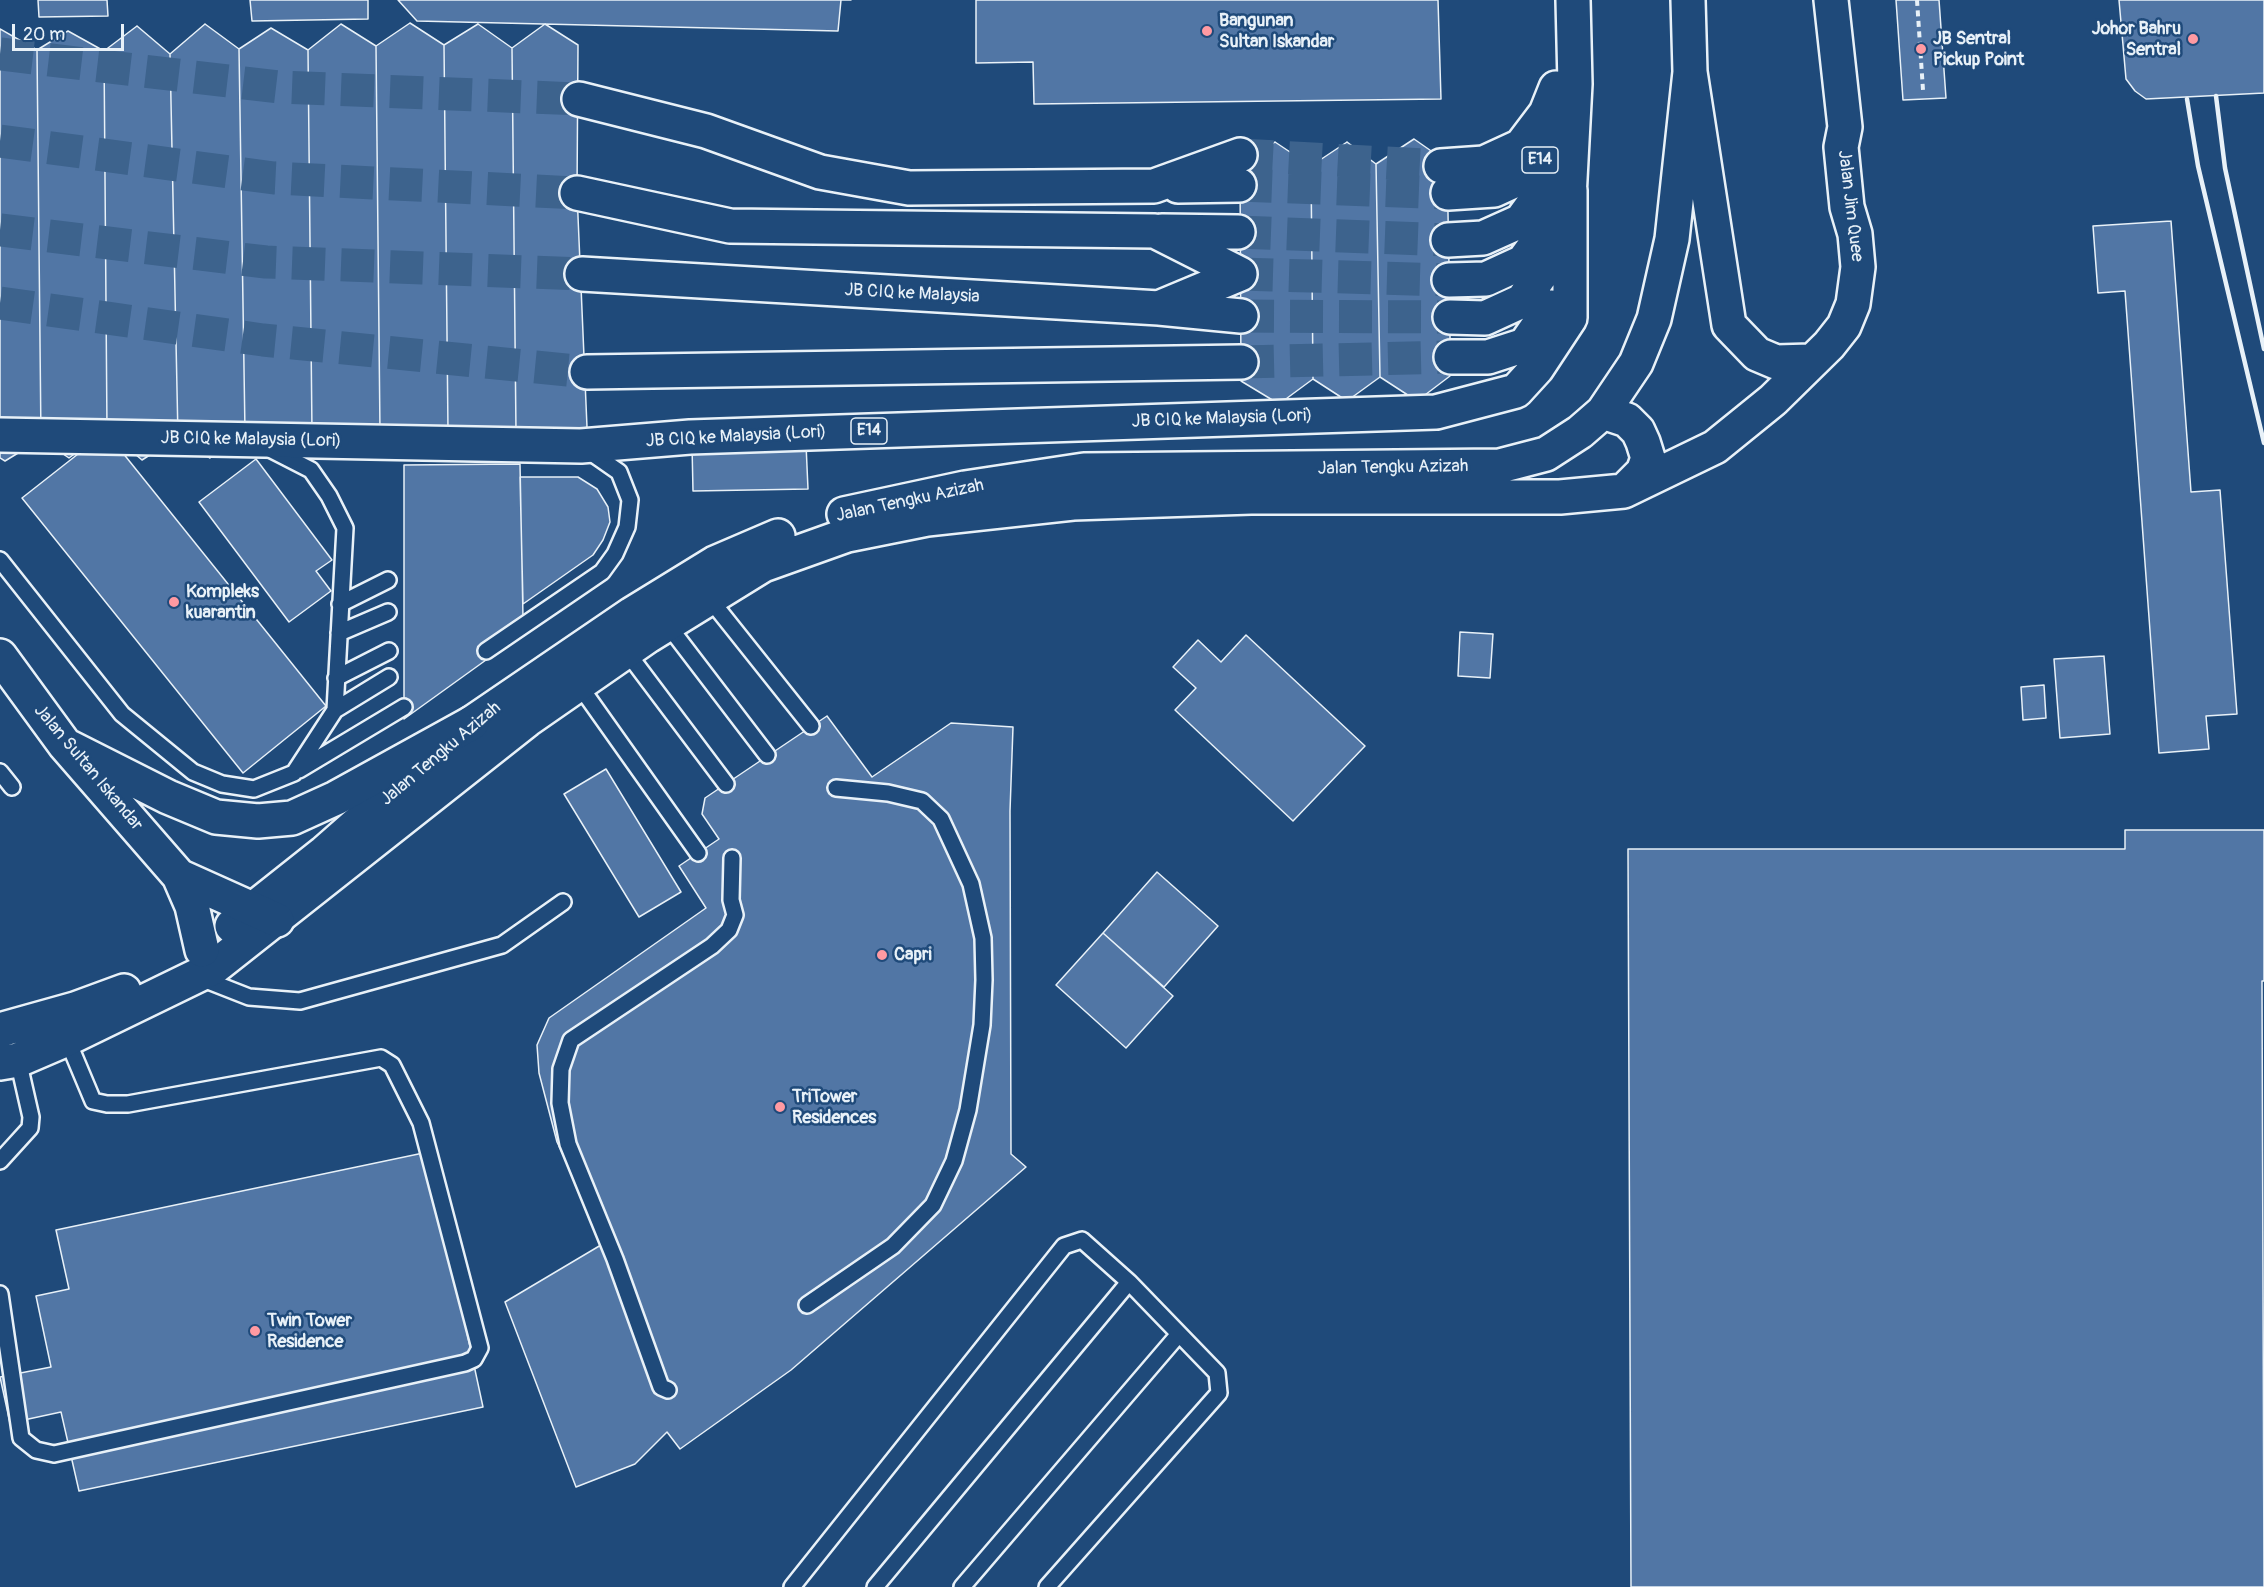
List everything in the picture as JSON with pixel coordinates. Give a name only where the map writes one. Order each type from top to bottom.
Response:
[{"type":"main road","name":"E14","points":[[1450,317],[1485,318],[1522,301],[1547,266],[1570,194],[1574,0]]},
{"type":"main road","points":[[1688,0],[1690,72],[1729,325],[1757,354],[1776,362],[1811,361]]},
{"type":"main road","name":"Jalan Jim Quee","points":[[1811,361],[1829,345],[1844,326],[1858,283],[1857,253],[1847,207],[1840,147],[1845,127],[1831,0]]},
{"type":"main road","name":"E14","points":[[1444,179],[1521,146],[1546,113],[1574,54]]},
{"type":"main road","name":"Jalan Tengku Azizah","points":[[265,914],[324,853],[472,723],[632,615],[715,563],[792,531],[860,510],[965,488],[1084,470],[1500,466],[1546,454],[1580,432],[1603,412],[1636,363],[1654,319],[1672,239],[1690,72]]},
{"type":"main road","points":[[579,99],[706,130],[820,172],[909,188],[1154,186],[1240,170]]},
{"type":"main road","name":"E14","points":[[1448,240],[1483,238],[1521,222],[1545,188],[1573,118]]},
{"type":"main road","name":"E14","points":[[1449,280],[1486,279],[1523,262],[1548,228],[1572,155]]},
{"type":"main road","points":[[577,193],[730,226],[1238,232]]},
{"type":"main road","name":"JB CIQ ke Malaysia (Lori)","points":[[0,435],[581,446],[690,437],[1436,412],[1516,391],[1537,368],[1570,318],[1572,275],[1570,194]]},
{"type":"main road","points":[[1155,231],[1240,274],[1159,308]]},
{"type":"main road","name":"JB CIQ ke Malaysia","points":[[582,274],[1159,308],[1241,316]]},
{"type":"main road","points":[[1451,357],[1488,357],[1525,345],[1572,275]]},
{"type":"main road","name":"Jalan Tengku Azizah","points":[[9,1062],[67,1039],[199,963],[526,720],[667,624],[763,565],[847,536],[927,519],[1073,503],[1251,497],[1560,497],[1624,491],[1714,447],[1773,400],[1811,361]]},
{"type":"main road","points":[[586,372],[1241,362]]},
{"type":"main road","points":[[1603,412],[1627,420],[1638,431],[1648,458],[1643,472],[1624,491]]},
{"type":"main road","name":"Jalan Sultan Iskandar","points":[[0,656],[64,745],[179,876],[192,906],[199,963]]},
{"type":"main road","points":[[64,745],[168,797],[216,817],[258,821],[292,818],[336,798],[472,723]]},
{"type":"main road","name":"Jalan Sultan Iskandar","points":[[179,876],[265,914]]},
{"type":"main road","name":"Jalan Tengku Azizah","points":[[0,1030],[75,1009],[199,963]]},
{"type":"lane","points":[[253,440],[310,470],[329,496],[345,528],[335,710]]},
{"type":"lane","points":[[486,651],[602,572],[615,554],[627,527],[630,500],[619,472],[581,446]]},
{"type":"lane","points":[[0,560],[122,714],[193,772],[222,784],[254,789],[294,773],[404,707]]},
{"type":"lane","points":[[340,604],[388,580]]},
{"type":"lane","points":[[709,598],[811,726]]},
{"type":"lane","points":[[339,633],[388,612]]},
{"type":"lane","points":[[667,624],[767,755]]},
{"type":"lane","points":[[336,678],[389,651]]},
{"type":"lane","points":[[626,651],[726,784]]},
{"type":"lane","points":[[294,773],[335,710],[389,677]]},
{"type":"lane","points":[[579,685],[698,853]]},
{"type":"lane","points":[[0,772],[12,787]]},
{"type":"lane","points":[[807,1305],[893,1246],[933,1205],[954,1161],[968,1110],[982,1025],[984,980],[982,938],[971,884],[941,819],[922,801],[888,793],[836,788]]},
{"type":"lane","points":[[668,1390],[660,1387],[615,1258],[568,1144],[560,1103],[561,1069],[571,1040],[712,946],[729,930],[735,915],[731,900],[732,858]]},
{"type":"lane","points":[[199,963],[249,998],[300,1001],[502,945],[563,902]]},
{"type":"lane","points":[[0,1294],[21,1437],[36,1450],[54,1454],[465,1363],[474,1359],[480,1348],[421,1124],[392,1065],[381,1058],[128,1104],[107,1104],[93,1101],[67,1039]]},
{"type":"lane","points":[[0,1161],[30,1128],[31,1118],[9,1062]]},
{"type":"lane","points":[[792,1587],[1064,1246],[1082,1240],[1129,1282],[1216,1373],[1220,1393],[1047,1587]]},
{"type":"lane","points":[[875,1587],[1129,1282]]},
{"type":"lane","points":[[962,1587],[1179,1334]]},
{"type":"path","points":[[1917,0],[1923,90]]},
{"type":"building","points":[[38,0],[107,0],[108,16],[39,17]]},
{"type":"building","points":[[250,0],[368,0],[368,19],[252,21]]},
{"type":"building","points":[[398,0],[841,0],[838,31],[417,21]]},
{"type":"building","name":"Bangunan Sultan Iskandar","points":[[976,0],[1438,0],[1441,99],[1034,104],[1033,62],[976,63]]},
{"type":"building","name":"JB Sentral Pickup Point","points":[[1896,0],[1939,0],[1946,98],[1903,100]]},
{"type":"building","name":"Johor Bahru Sentral","points":[[2119,0],[2264,0],[2264,93],[2146,99],[2135,91],[2126,79]]},
{"type":"building","points":[[410,23],[444,45],[448,431],[380,432],[376,46]]},
{"type":"building","points":[[205,24],[239,49],[245,432],[210,458],[178,437],[170,54]]},
{"type":"building","points":[[341,24],[376,46],[380,432],[312,433],[308,50]]},
{"type":"building","points":[[478,24],[512,48],[516,432],[448,431],[444,45]]},
{"type":"building","points":[[545,24],[578,45],[577,193],[587,427],[567,439],[516,432],[512,48]]},
{"type":"building","points":[[137,26],[170,54],[178,437],[142,460],[107,430],[104,51]]},
{"type":"building","points":[[271,28],[308,50],[312,433],[245,432],[239,49]]},
{"type":"building","points":[[0,29],[37,50],[41,439],[5,461],[0,458]]},
{"type":"building","points":[[68,31],[104,51],[107,430],[69,458],[41,439],[37,50]]},
{"type":"building","points":[[1414,139],[1447,162],[1450,317],[1450,376],[1417,401],[1380,377],[1376,164]]},
{"type":"building","points":[[1275,142],[1311,166],[1313,379],[1279,404],[1241,381],[1240,168]]},
{"type":"building","points":[[1347,142],[1376,164],[1380,377],[1347,401],[1313,379],[1311,166]]},
{"type":"building","points":[[2171,221],[2191,492],[2220,490],[2237,714],[2206,716],[2209,749],[2159,753],[2125,291],[2098,293],[2093,226]]},
{"type":"building","name":"Kompleks kuarantin","points":[[106,432],[326,706],[243,773],[22,498]]},
{"type":"building","points":[[806,444],[808,489],[693,491],[692,446]]},
{"type":"building","points":[[256,459],[332,560],[316,571],[331,591],[289,622],[199,502]]},
{"type":"building","points":[[520,464],[523,618],[486,642],[486,660],[404,719],[404,465]]},
{"type":"building","points":[[520,477],[578,477],[597,489],[608,507],[610,522],[603,540],[593,555],[523,604]]},
{"type":"building","points":[[1460,632],[1493,634],[1490,678],[1458,676]]},
{"type":"building","points":[[1246,635],[1365,746],[1293,821],[1175,710],[1196,688],[1173,667],[1198,640],[1221,662]]},
{"type":"building","points":[[2104,656],[2110,734],[2060,738],[2054,659]]},
{"type":"building","points":[[2044,685],[2046,718],[2023,720],[2021,687]]},
{"type":"building","name":"TriTower Residences","points":[[827,716],[872,777],[951,723],[1013,727],[1010,811],[1011,1154],[1026,1167],[791,1370],[680,1449],[667,1432],[635,1464],[576,1487],[505,1302],[606,1242],[557,1142],[539,1073],[537,1045],[549,1018],[706,908],[679,866],[719,839],[702,814],[705,798]]},
{"type":"building","points":[[606,769],[681,892],[639,917],[564,794]]},
{"type":"building","points":[[2125,830],[2264,830],[2264,981],[2262,981],[2264,1587],[1631,1587],[1628,849],[2125,849]]},
{"type":"building","points":[[1157,872],[1218,926],[1164,987],[1103,933]]},
{"type":"building","points":[[1103,933],[1173,996],[1126,1048],[1056,985]]},
{"type":"building","name":"Twin Tower Residence","points":[[428,1152],[483,1407],[79,1491],[61,1412],[10,1423],[0,1377],[51,1367],[36,1296],[69,1289],[56,1230]]},
{"type":"tunnel","points":[[0,54],[279,87],[579,99]]},
{"type":"tunnel","points":[[0,141],[274,178],[577,193]]},
{"type":"tunnel","points":[[1240,155],[1441,166]]},
{"type":"tunnel","points":[[1239,185],[1448,193]]},
{"type":"tunnel","points":[[0,230],[266,262],[582,274]]},
{"type":"tunnel","points":[[1238,232],[1448,240]]},
{"type":"tunnel","points":[[1240,274],[1449,280]]},
{"type":"tunnel","points":[[0,303],[263,340],[587,372]]},
{"type":"tunnel","points":[[1241,316],[1450,317]]},
{"type":"tunnel","points":[[1241,362],[1451,357]]},
{"type":"railway","points":[[2216,96],[2225,168],[2264,349]]},
{"type":"railway","points":[[2187,99],[2198,166],[2264,443]]},
{"type":"place","name":"Bangunan Sultan Iskandar","points":[[1207,31]]},
{"type":"place","name":"Johor Bahru Sentral","points":[[2193,39]]},
{"type":"place","name":"JB Sentral Pickup Point","points":[[1921,49]]},
{"type":"place","name":"Kompleks kuarantin","points":[[174,602]]},
{"type":"place","name":"Capri","points":[[882,955]]},
{"type":"place","name":"TriTower Residences","points":[[780,1107]]},
{"type":"place","name":"Twin Tower Residence","points":[[255,1331]]}]
